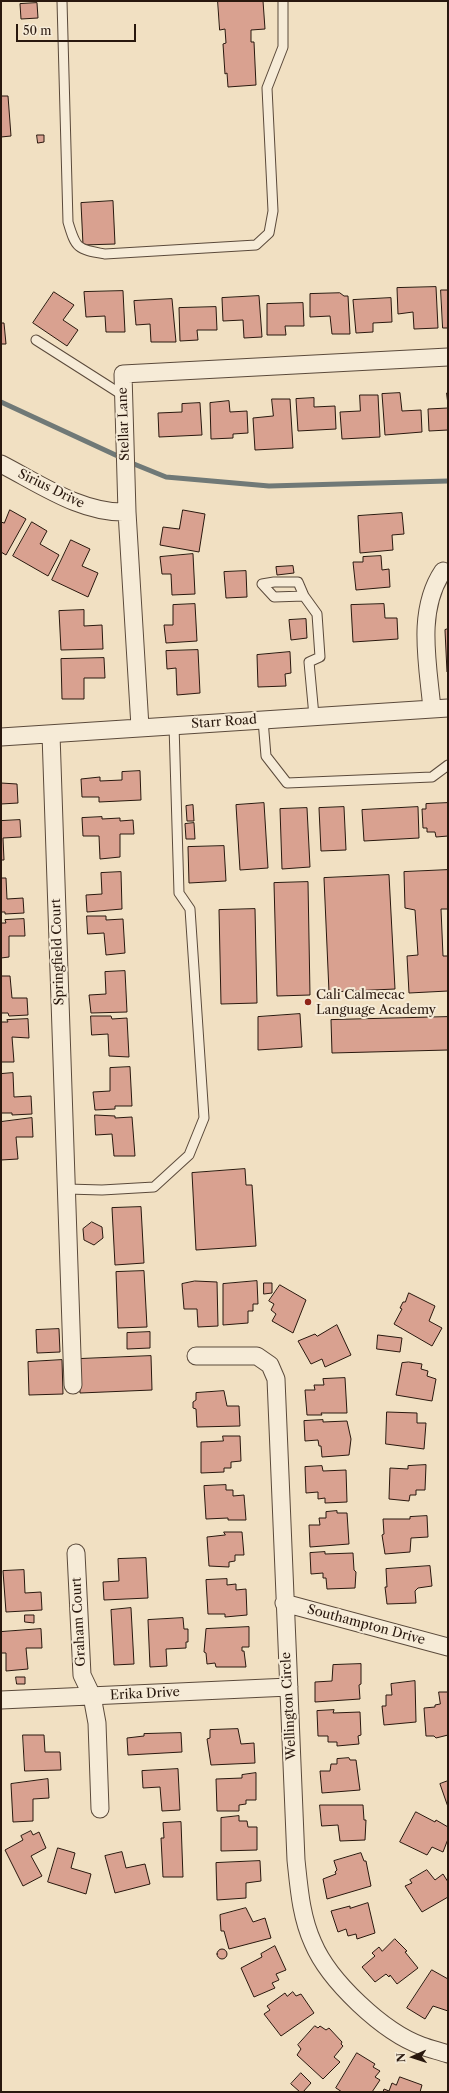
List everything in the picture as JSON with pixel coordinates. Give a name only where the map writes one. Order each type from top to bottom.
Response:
[{"type":"street","name":"Stellar Lane","points":[[140,727],[127,512],[123,374],[448,357]]},
{"type":"street","name":"Sirius Drive","points":[[1,464],[78,504],[96,510],[127,512]]},
{"type":"street","points":[[440,709],[426,635],[427,612],[435,583],[443,570]]},
{"type":"street","name":"Starr Road","points":[[1,737],[440,709]]},
{"type":"street","name":"Springfield Court","points":[[51,734],[67,1189],[72,1385]]},
{"type":"street","name":"Wellington Circle","points":[[196,1356],[257,1356],[270,1364],[276,1379],[284,1603],[296,1860],[300,1901],[313,1944],[336,1980],[361,2006],[389,2028],[420,2046],[448,2054]]},
{"type":"street","name":"Graham Court","points":[[76,1553],[82,1675],[92,1696],[97,1723],[100,1809]]},
{"type":"street","name":"Southampton Drive","points":[[284,1603],[448,1647]]},
{"type":"street","name":"Erika Drive","points":[[1,1700],[289,1687]]},
{"type":"lane","points":[[62,1],[68,222],[73,240],[82,250],[105,254],[256,245],[269,233],[273,211],[267,88],[284,47],[283,1]]},
{"type":"lane","points":[[36,340],[124,396]]},
{"type":"lane","points":[[304,596],[317,614],[320,657],[309,662],[314,716]]},
{"type":"lane","points":[[263,720],[266,756],[287,782],[432,777],[448,765]]},
{"type":"lane","points":[[67,1189],[102,1190],[154,1186],[189,1155],[204,1118],[190,909],[179,893],[174,725]]},
{"type":"building","points":[[218,1],[263,1],[265,29],[251,30],[251,42],[254,42],[256,85],[228,87],[227,73],[225,74],[223,44],[226,43],[225,29],[220,30]]},
{"type":"building","points":[[37,3],[38,18],[21,19],[20,4]]},
{"type":"building","points":[[1,96],[8,96],[11,136],[1,137]]},
{"type":"building","points":[[37,135],[44,135],[44,142],[38,143]]},
{"type":"building","points":[[113,201],[115,244],[83,245],[81,203]]},
{"type":"building","points":[[436,287],[438,328],[414,329],[413,312],[398,314],[397,288]]},
{"type":"building","points":[[441,290],[448,290],[448,328],[443,328]]},
{"type":"building","points":[[123,291],[125,332],[106,332],[105,316],[86,317],[84,292]]},
{"type":"building","points":[[54,292],[74,305],[63,320],[78,330],[67,346],[33,323]]},
{"type":"building","points":[[340,293],[344,296],[348,296],[350,334],[332,334],[330,316],[310,317],[310,294]]},
{"type":"building","points":[[259,296],[262,337],[244,338],[243,320],[223,321],[222,298]]},
{"type":"building","points":[[391,298],[392,322],[373,323],[373,332],[356,333],[353,300]]},
{"type":"building","points":[[172,299],[176,342],[151,342],[150,324],[136,325],[134,301]]},
{"type":"building","points":[[303,303],[304,326],[285,326],[286,335],[267,335],[267,304]]},
{"type":"building","points":[[216,307],[217,330],[197,330],[198,340],[180,341],[179,308]]},
{"type":"building","points":[[1,323],[4,323],[6,344],[1,344]]},
{"type":"building","points":[[400,393],[402,411],[421,410],[422,432],[385,435],[382,394]]},
{"type":"building","points":[[360,395],[378,395],[380,437],[342,439],[340,412],[360,411]]},
{"type":"building","points":[[314,398],[314,407],[335,406],[336,429],[298,431],[296,399]]},
{"type":"building","points":[[272,399],[290,399],[293,448],[255,450],[253,418],[273,416]]},
{"type":"building","points":[[229,401],[230,412],[247,411],[248,433],[233,434],[233,438],[211,439],[210,403]]},
{"type":"building","points":[[200,403],[202,435],[159,437],[158,413],[182,412],[182,404]]},
{"type":"building","points":[[448,408],[448,430],[429,431],[428,409]]},
{"type":"building","points":[[10,510],[26,519],[6,555],[1,552],[1,522],[4,523]]},
{"type":"building","points":[[183,510],[205,514],[199,552],[160,545],[163,527],[179,529]]},
{"type":"building","points":[[402,513],[404,534],[392,535],[393,550],[360,553],[358,516]]},
{"type":"building","points":[[32,522],[47,531],[40,544],[59,555],[48,576],[13,556]]},
{"type":"building","points":[[71,540],[90,549],[82,566],[98,573],[88,597],[52,580]]},
{"type":"building","points":[[193,554],[195,594],[172,595],[171,574],[162,574],[160,557]]},
{"type":"building","points":[[381,556],[382,570],[389,569],[390,587],[356,590],[353,562],[363,562],[363,557]]},
{"type":"building","points":[[293,566],[294,573],[277,575],[276,567]]},
{"type":"building","points":[[246,571],[247,597],[226,598],[224,572]]},
{"type":"building","points":[[195,604],[197,641],[166,643],[164,625],[173,625],[173,605]]},
{"type":"building","points":[[384,604],[385,618],[397,618],[398,639],[353,642],[351,605]]},
{"type":"building","points":[[84,610],[84,626],[102,625],[103,649],[61,650],[59,611]]},
{"type":"building","points":[[306,619],[307,638],[291,640],[289,620]]},
{"type":"building","points":[[448,629],[448,672],[447,672],[445,630]]},
{"type":"building","points":[[198,650],[200,693],[177,695],[176,668],[167,669],[166,651]]},
{"type":"building","points":[[290,652],[291,673],[285,674],[286,686],[258,687],[257,655]]},
{"type":"building","points":[[104,658],[105,678],[84,678],[84,699],[62,699],[61,659]]},
{"type":"building","points":[[140,771],[141,800],[99,802],[99,797],[82,797],[81,779],[100,777],[100,781],[122,780],[122,772]]},
{"type":"building","points":[[1,783],[17,784],[18,803],[1,804]]},
{"type":"building","points":[[264,803],[268,868],[240,870],[236,805]]},
{"type":"building","points":[[448,803],[448,836],[436,837],[435,832],[427,832],[427,828],[423,828],[422,809],[426,809],[426,804]]},
{"type":"building","points":[[193,805],[194,821],[187,821],[186,806]]},
{"type":"building","points":[[344,807],[346,850],[321,851],[319,808]]},
{"type":"building","points":[[418,807],[419,838],[364,841],[362,810]]},
{"type":"building","points":[[307,808],[310,867],[282,869],[280,809]]},
{"type":"building","points":[[102,817],[102,819],[120,818],[120,821],[133,820],[134,834],[120,834],[120,857],[100,859],[99,836],[83,836],[82,818]]},
{"type":"building","points":[[20,820],[21,837],[3,838],[4,860],[1,860],[1,821]]},
{"type":"building","points":[[194,823],[195,839],[186,839],[185,824]]},
{"type":"building","points":[[224,846],[226,881],[189,883],[188,847]]},
{"type":"building","points":[[448,870],[448,909],[441,909],[443,956],[448,956],[448,991],[409,993],[407,956],[418,955],[415,910],[405,908],[404,872]]},
{"type":"building","points":[[121,872],[122,909],[87,912],[86,895],[102,894],[101,873]]},
{"type":"building","points":[[389,875],[395,989],[329,992],[324,878]]},
{"type":"building","points":[[1,878],[6,878],[7,899],[23,898],[24,913],[5,914],[5,912],[1,912]]},
{"type":"building","points":[[308,882],[310,995],[277,996],[274,883]]},
{"type":"building","points":[[255,909],[257,1003],[221,1004],[219,910]]},
{"type":"building","points":[[87,916],[106,916],[106,920],[123,919],[125,953],[106,955],[104,933],[88,934]]},
{"type":"building","points":[[24,919],[25,936],[9,936],[9,957],[1,958],[1,923],[6,923],[5,920]]},
{"type":"building","points":[[125,971],[127,1012],[91,1013],[89,995],[106,994],[105,972]]},
{"type":"building","points":[[1,976],[10,976],[12,998],[27,998],[28,1015],[9,1016],[8,1013],[1,1013]]},
{"type":"building","points":[[300,1014],[302,1047],[258,1050],[258,1017]]},
{"type":"building","points":[[91,1016],[111,1016],[112,1019],[127,1018],[129,1057],[109,1056],[108,1034],[92,1035]]},
{"type":"building","points":[[448,1017],[448,1050],[332,1053],[331,1020]]},
{"type":"building","points":[[28,1019],[29,1038],[12,1037],[14,1062],[1,1062],[1,1022],[8,1022],[7,1020]]},
{"type":"building","points":[[130,1067],[132,1106],[115,1106],[115,1109],[95,1110],[93,1092],[110,1091],[110,1068]]},
{"type":"building","points":[[13,1073],[14,1097],[31,1096],[32,1114],[12,1115],[12,1113],[1,1113],[1,1074]]},
{"type":"building","points":[[95,1115],[115,1116],[115,1118],[132,1117],[135,1156],[114,1156],[112,1134],[96,1135]]},
{"type":"building","points":[[32,1118],[33,1137],[16,1137],[18,1159],[1,1160],[1,1122]]},
{"type":"building","points":[[245,1169],[246,1185],[252,1185],[256,1246],[196,1250],[192,1173]]},
{"type":"building","points":[[141,1207],[144,1263],[115,1265],[112,1208]]},
{"type":"building","points":[[92,1222],[102,1227],[103,1238],[94,1245],[84,1240],[83,1229]]},
{"type":"building","points":[[144,1271],[147,1327],[118,1328],[116,1272]]},
{"type":"building","points":[[195,1281],[217,1282],[218,1326],[198,1327],[197,1309],[184,1309],[182,1284]]},
{"type":"building","points":[[257,1281],[258,1304],[253,1304],[253,1311],[248,1311],[248,1323],[223,1325],[223,1284]]},
{"type":"building","points":[[264,1283],[272,1283],[272,1293],[264,1294]]},
{"type":"building","points":[[280,1285],[306,1300],[293,1333],[272,1321],[276,1314],[271,1310],[274,1304],[269,1301]]},
{"type":"building","points":[[409,1293],[435,1306],[429,1321],[442,1328],[432,1346],[394,1324],[402,1309],[400,1308],[403,1302],[405,1302]]},
{"type":"building","points":[[337,1325],[351,1355],[325,1367],[322,1359],[311,1364],[298,1341],[315,1334],[317,1336]]},
{"type":"building","points":[[59,1329],[60,1352],[37,1353],[36,1330]]},
{"type":"building","points":[[150,1332],[150,1348],[127,1349],[127,1333]]},
{"type":"building","points":[[378,1335],[402,1338],[400,1352],[377,1349]]},
{"type":"building","points":[[151,1356],[152,1390],[80,1393],[79,1359]]},
{"type":"building","points":[[62,1360],[63,1394],[29,1395],[28,1362]]},
{"type":"building","points":[[409,1362],[422,1364],[421,1369],[428,1371],[427,1376],[436,1379],[432,1401],[396,1395],[402,1363]]},
{"type":"building","points":[[345,1378],[347,1413],[321,1413],[322,1415],[307,1415],[305,1390],[315,1390],[314,1385],[324,1385],[323,1379]]},
{"type":"building","points":[[224,1391],[227,1406],[239,1406],[240,1426],[197,1427],[196,1409],[193,1408],[193,1402],[196,1400],[196,1393]]},
{"type":"building","points":[[387,1412],[417,1413],[417,1423],[426,1423],[424,1449],[386,1444]]},
{"type":"building","points":[[323,1420],[323,1422],[347,1421],[351,1439],[349,1455],[322,1457],[321,1446],[319,1446],[318,1440],[305,1441],[304,1421]]},
{"type":"building","points":[[223,1436],[240,1436],[241,1461],[231,1462],[231,1468],[224,1468],[224,1472],[201,1473],[201,1442],[223,1441]]},
{"type":"building","points":[[426,1465],[425,1490],[416,1490],[416,1495],[410,1495],[409,1501],[389,1499],[390,1468],[408,1469],[408,1466]]},
{"type":"building","points":[[322,1466],[323,1471],[346,1470],[347,1502],[325,1503],[325,1498],[318,1499],[318,1492],[306,1493],[305,1467]]},
{"type":"building","points":[[226,1485],[226,1490],[233,1490],[233,1496],[244,1495],[246,1520],[228,1520],[228,1518],[206,1519],[204,1486]]},
{"type":"building","points":[[337,1511],[337,1513],[347,1513],[349,1544],[310,1547],[309,1525],[320,1525],[319,1518],[326,1518],[326,1512]]},
{"type":"building","points":[[427,1516],[428,1537],[411,1538],[410,1552],[385,1554],[382,1535],[384,1534],[383,1519],[410,1519],[410,1517]]},
{"type":"building","points":[[224,1532],[242,1532],[244,1555],[235,1555],[235,1561],[229,1562],[229,1567],[209,1566],[207,1537],[225,1535]]},
{"type":"building","points":[[325,1552],[325,1554],[353,1553],[354,1570],[356,1572],[355,1588],[327,1589],[326,1578],[323,1578],[323,1573],[311,1574],[310,1553]]},
{"type":"building","points":[[146,1558],[148,1598],[104,1600],[103,1582],[119,1581],[118,1559]]},
{"type":"building","points":[[430,1566],[432,1586],[418,1588],[415,1591],[416,1603],[387,1604],[385,1587],[387,1587],[386,1569]]},
{"type":"building","points":[[24,1570],[25,1593],[41,1592],[42,1610],[6,1612],[3,1571]]},
{"type":"building","points":[[227,1579],[227,1585],[236,1584],[236,1590],[246,1589],[247,1615],[225,1617],[225,1614],[208,1614],[206,1580]]},
{"type":"building","points":[[131,1608],[134,1664],[114,1665],[111,1610]]},
{"type":"building","points":[[25,1615],[34,1615],[34,1623],[25,1622]]},
{"type":"building","points":[[183,1618],[184,1629],[188,1629],[188,1642],[186,1642],[186,1648],[166,1649],[167,1666],[150,1667],[148,1620]]},
{"type":"building","points":[[249,1627],[249,1647],[242,1647],[246,1667],[216,1667],[215,1663],[207,1664],[206,1653],[204,1652],[206,1629]]},
{"type":"building","points":[[41,1629],[42,1648],[26,1648],[28,1669],[6,1671],[6,1653],[1,1653],[1,1632]]},
{"type":"building","points":[[361,1664],[361,1684],[359,1685],[360,1699],[315,1702],[315,1682],[332,1681],[333,1665]]},
{"type":"building","points":[[16,1677],[25,1677],[25,1684],[17,1684]]},
{"type":"building","points":[[415,1681],[416,1722],[384,1725],[382,1706],[386,1706],[386,1695],[392,1695],[391,1684]]},
{"type":"building","points":[[439,1692],[448,1692],[448,1735],[436,1738],[434,1736],[426,1736],[424,1708],[435,1707],[435,1705],[440,1704]]},
{"type":"building","points":[[334,1710],[333,1713],[360,1712],[361,1735],[358,1736],[359,1744],[337,1746],[337,1742],[328,1742],[328,1736],[318,1736],[317,1711]]},
{"type":"building","points":[[238,1729],[241,1744],[254,1743],[255,1763],[211,1765],[207,1739],[210,1738],[210,1730]]},
{"type":"building","points":[[181,1733],[182,1752],[128,1755],[127,1738],[144,1736],[144,1734]]},
{"type":"building","points":[[23,1735],[44,1735],[45,1752],[60,1752],[61,1770],[25,1771]]},
{"type":"building","points":[[349,1758],[350,1760],[356,1760],[360,1790],[322,1793],[320,1771],[330,1771],[331,1764],[337,1764],[337,1759]]},
{"type":"building","points":[[178,1769],[180,1810],[162,1811],[160,1787],[143,1788],[142,1771]]},
{"type":"building","points":[[256,1773],[256,1800],[246,1800],[246,1804],[239,1805],[239,1811],[217,1811],[216,1779],[242,1778],[242,1775]]},
{"type":"building","points":[[48,1779],[49,1798],[33,1799],[33,1821],[13,1822],[11,1784]]},
{"type":"building","points":[[448,1781],[448,1807],[440,1784]]},
{"type":"building","points":[[320,1805],[363,1805],[364,1820],[366,1820],[365,1840],[340,1841],[338,1825],[322,1826]]},
{"type":"building","points":[[416,1812],[435,1822],[436,1820],[448,1827],[448,1839],[443,1852],[432,1847],[427,1855],[400,1842]]},
{"type":"building","points":[[239,1816],[239,1821],[247,1821],[248,1827],[257,1827],[257,1850],[221,1851],[221,1818]]},
{"type":"building","points":[[181,1822],[183,1877],[163,1877],[161,1838],[164,1838],[163,1823]]},
{"type":"building","points":[[31,1831],[33,1835],[39,1832],[46,1848],[31,1856],[42,1876],[23,1886],[5,1850],[23,1840],[21,1836]]},
{"type":"building","points":[[58,1848],[75,1853],[71,1868],[91,1874],[86,1894],[48,1882]]},
{"type":"building","points":[[122,1852],[126,1868],[145,1864],[150,1884],[115,1893],[105,1856]]},
{"type":"building","points":[[361,1853],[364,1861],[366,1861],[371,1886],[327,1899],[323,1879],[336,1874],[335,1872],[337,1870],[334,1861]]},
{"type":"building","points":[[260,1861],[261,1881],[246,1883],[246,1898],[217,1900],[216,1863]]},
{"type":"building","points":[[427,1870],[435,1880],[443,1874],[448,1882],[448,1897],[422,1912],[405,1886],[412,1883],[410,1880]]},
{"type":"building","points":[[368,1903],[375,1933],[357,1939],[356,1934],[348,1936],[346,1929],[338,1932],[331,1911]]},
{"type":"building","points":[[246,1908],[253,1922],[265,1918],[271,1938],[229,1949],[224,1931],[221,1931],[220,1915]]},
{"type":"building","points":[[395,1939],[407,1951],[405,1952],[418,1968],[397,1984],[390,1975],[389,1977],[386,1974],[375,1982],[362,1967],[375,1956],[372,1953],[379,1947],[382,1951]]},
{"type":"building","points":[[275,1946],[286,1970],[276,1974],[279,1980],[272,1983],[275,1988],[254,1997],[241,1968],[262,1957],[261,1954]]},
{"type":"building","points":[[222,1949],[227,1954],[222,1959],[217,1954]]},
{"type":"building","points":[[432,1970],[448,1979],[448,2011],[433,2006],[425,2019],[407,2008]]},
{"type":"building","points":[[293,1992],[296,1996],[301,1994],[314,2013],[281,2036],[264,2014],[270,2010],[267,2006],[285,1993],[287,1996]]},
{"type":"building","points":[[315,2026],[318,2028],[320,2026],[326,2030],[329,2028],[342,2042],[341,2044],[343,2046],[334,2057],[340,2062],[323,2079],[297,2055],[301,2049],[298,2045]]},
{"type":"building","points":[[357,2053],[375,2064],[373,2067],[380,2071],[375,2077],[380,2080],[372,2092],[342,2092],[336,2088]]},
{"type":"building","points":[[301,2073],[311,2083],[303,2092],[300,2092],[291,2084]]},
{"type":"building","points":[[400,2077],[422,2085],[420,2092],[383,2092],[384,2089],[389,2091],[392,2083],[396,2085]]},
{"type":"waterway","points":[[1,402],[122,458]]},
{"type":"waterway","points":[[129,462],[166,477],[269,486],[448,481]]},
{"type":"place","name":"Cali Calmecac Language Academy","points":[[308,1002]]}]
